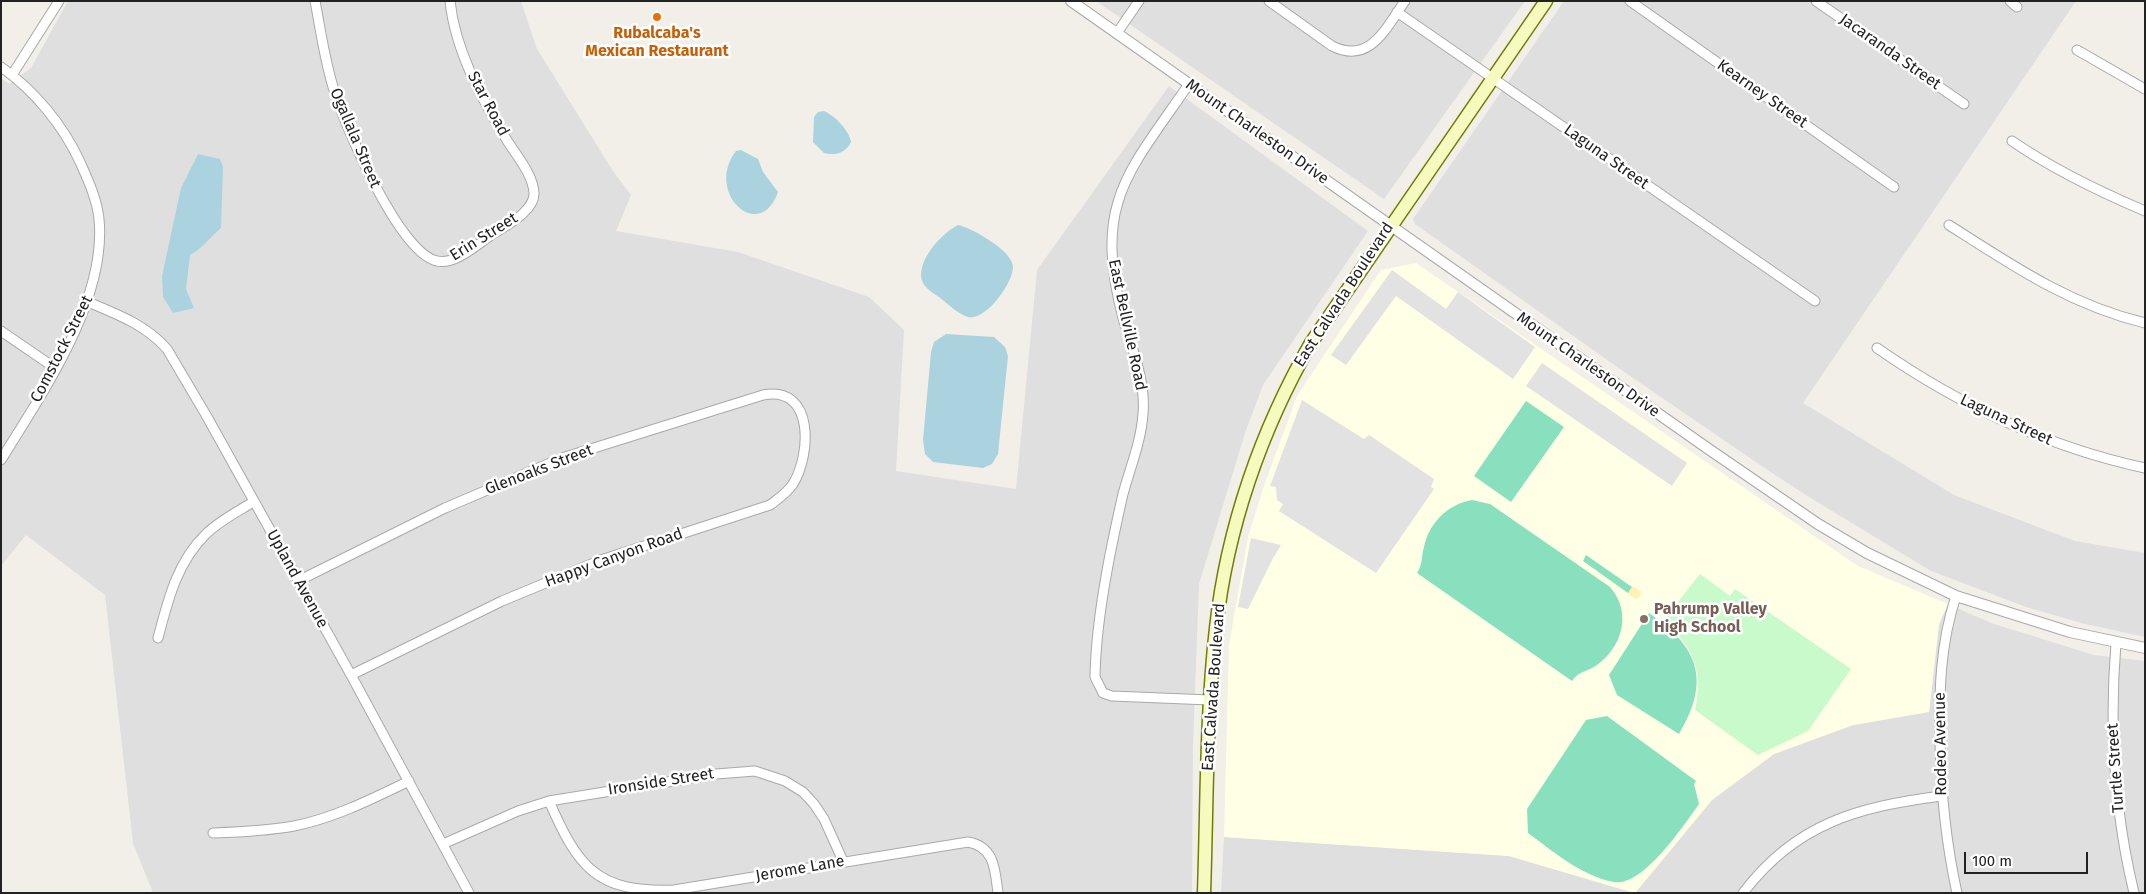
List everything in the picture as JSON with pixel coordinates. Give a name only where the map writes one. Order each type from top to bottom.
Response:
[{"type":"main road","name":"East Calvada Boulevard","points":[[1204,893],[1210,700],[1216,627],[1223,580],[1236,523],[1252,472],[1293,372],[1331,311],[1546,1]]},
{"type":"street","points":[[1,67],[12,74],[59,1]]},
{"type":"street","name":"Ogallala Street","points":[[315,1],[328,71],[335,94],[364,164],[381,197],[407,236],[429,258]]},
{"type":"street","name":"Star Road","points":[[450,1],[458,39],[469,70],[533,185],[535,195],[533,201]]},
{"type":"street","name":"Mount Charleston Drive","points":[[1071,1],[1548,338],[1818,524],[1867,553],[1956,596],[2070,632],[2145,648]]},
{"type":"street","points":[[1117,33],[1140,1]]},
{"type":"street","points":[[1270,2],[1332,46],[1344,51],[1357,52],[1376,41],[1405,1]]},
{"type":"street","name":"Kearney Street","points":[[1630,1],[1894,187]]},
{"type":"street","name":"Jacaranda Street","points":[[1816,1],[1964,104]]},
{"type":"street","name":"Laguna Street","points":[[1397,12],[1815,301]]},
{"type":"street","points":[[2077,50],[2145,89]]},
{"type":"street","name":"Comstock Street","points":[[1,460],[55,368],[88,302],[98,249],[99,219],[91,185],[68,137],[53,117],[12,74]]},
{"type":"street","name":"East Bellville Road","points":[[1189,84],[1125,179],[1112,223],[1114,282],[1138,371],[1143,413],[1139,440],[1108,562],[1095,677],[1103,693],[1112,696],[1210,700]]},
{"type":"street","points":[[2012,140],[2035,156],[2094,189],[2145,210]]},
{"type":"street","name":"Erin Street","points":[[429,258],[446,262],[460,256],[527,210],[533,201]]},
{"type":"street","points":[[1949,225],[2050,288],[2089,306],[2145,323]]},
{"type":"street","name":"Upland Avenue","points":[[88,302],[136,323],[159,340],[167,349],[206,415],[351,676],[469,893]]},
{"type":"street","points":[[1,331],[55,368]]},
{"type":"street","name":"Laguna Street","points":[[1877,348],[1937,387],[2019,429],[2068,448],[2145,468]]},
{"type":"street","name":"Glenoaks Street","points":[[298,581],[445,508],[562,458],[763,394],[774,392],[791,398]]},
{"type":"street","name":"Happy Canyon Road","points":[[351,676],[502,601],[592,564],[770,504],[781,497],[792,486],[799,472],[804,450],[804,424],[800,410],[791,398]]},
{"type":"street","points":[[158,638],[177,574],[188,556],[205,534],[220,522],[253,502]]},
{"type":"street","name":"Rodeo Avenue","points":[[1956,596],[1941,653],[1939,693],[1941,796],[1956,893]]},
{"type":"street","name":"Turtle Street","points":[[2116,643],[2112,734],[2115,783],[2122,844],[2134,893]]},
{"type":"street","name":"Ironside Street","points":[[443,844],[518,811],[549,801],[716,774],[764,772],[785,781],[803,792],[814,804],[824,820],[843,861]]},
{"type":"street","points":[[213,833],[260,831],[295,826],[329,817],[409,781]]},
{"type":"street","points":[[1743,893],[1770,861],[1787,847],[1820,827],[1864,809],[1888,803],[1941,796]]},
{"type":"street","name":"Jerome Lane","points":[[549,801],[567,841],[589,869],[604,879],[632,889],[674,890],[968,842],[976,843],[989,852],[993,860],[998,893]]},
{"type":"shaded area","points":[[68,1],[521,1],[537,49],[613,171],[631,195],[616,231],[738,252],[869,297],[904,330],[896,471],[1016,489],[1037,270],[1169,86],[1368,231],[1263,385],[1245,433],[1199,584],[1193,745],[1192,893],[153,893],[133,843],[105,595],[26,535],[1,566],[1,78],[9,84],[31,68]]},
{"type":"shaded area","points":[[1096,1],[1525,1],[1384,199]]},
{"type":"shaded area","points":[[1564,1],[2076,1],[1803,403],[1954,495],[2075,541],[2145,553],[2145,637],[2085,624],[2026,607],[1931,571],[1763,467],[1620,369],[1415,224],[1413,219]]},
{"type":"shaded area","name":"Pahrump Valley High School","points":[[1416,263],[1858,566],[1948,604],[1939,624],[1929,712],[1853,725],[1774,754],[1712,800],[1635,893],[1509,856],[1224,837],[1229,645],[1248,537],[1265,483],[1297,396],[1381,270]]},
{"type":"shaded area","points":[[1392,270],[1446,309],[1458,292],[1535,347],[1513,379],[1396,296],[1346,365],[1331,355]]},
{"type":"shaded area","points":[[1542,363],[1687,463],[1672,486],[1526,386]]},
{"type":"shaded area","points":[[1302,400],[1364,439],[1369,435],[1434,479],[1431,487],[1434,489],[1376,573],[1279,511],[1283,504],[1277,500],[1276,487],[1270,486]]},
{"type":"shaded area","points":[[1251,538],[1281,545],[1248,609],[1238,607]]},
{"type":"shaded area","points":[[1948,604],[1991,623],[2094,655],[2145,661],[2145,893],[1635,893],[1712,800],[1774,754],[1853,725],[1929,712],[1939,624]]},
{"type":"shaded area","points":[[1224,837],[1509,856],[1634,893],[1221,893]]},
{"type":"sand","points":[[1633,586],[1642,592],[1637,600],[1628,594]]},
{"type":"green space","points":[[1526,401],[1564,427],[1511,502],[1474,476]]},
{"type":"green space","points":[[1472,500],[1490,504],[1610,587],[1617,597],[1621,608],[1621,630],[1612,651],[1594,667],[1579,674],[1572,681],[1417,573],[1427,538],[1435,523],[1448,510],[1463,502]]},
{"type":"green space","points":[[1586,555],[1632,587],[1628,593],[1583,561]]},
{"type":"green space","points":[[1700,574],[1730,596],[1735,589],[1851,669],[1808,731],[1758,755],[1695,710],[1698,683],[1694,660],[1682,640],[1663,621]]},
{"type":"green space","points":[[1649,613],[1679,639],[1689,652],[1695,666],[1697,681],[1695,698],[1679,734],[1617,695],[1609,675]]},
{"type":"green space","points":[[1607,716],[1696,781],[1694,784],[1699,804],[1662,853],[1650,865],[1625,881],[1614,882],[1579,869],[1528,833],[1527,809],[1586,720]]},
{"type":"water","points":[[824,111],[841,124],[850,137],[851,142],[849,146],[840,153],[824,153],[813,142],[814,117],[818,112]]},
{"type":"water","points":[[741,150],[758,159],[763,172],[778,192],[770,207],[759,213],[748,213],[738,207],[730,196],[727,182],[728,167],[736,151]]},
{"type":"water","points":[[198,154],[220,159],[223,167],[221,228],[190,255],[186,289],[194,308],[173,313],[163,297],[162,276],[181,188]]},
{"type":"water","points":[[958,225],[982,235],[999,247],[1011,261],[1013,267],[1012,274],[1004,291],[990,307],[975,317],[964,316],[957,311],[927,288],[921,278],[924,262],[931,249],[942,237]]},
{"type":"water","points":[[946,334],[994,337],[1005,347],[1008,356],[998,454],[992,464],[983,468],[933,462],[925,454],[923,440],[931,352],[934,342]]},
{"type":"place","name":"Rubalcaba's Mexican Restaurant","points":[[657,17]]},
{"type":"place","name":"Pahrump Valley High School","points":[[1644,619]]}]
